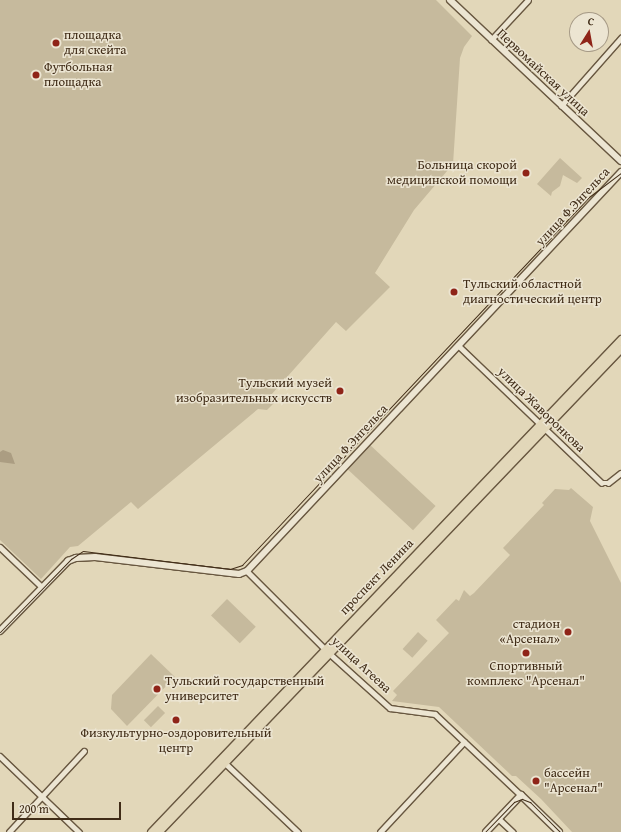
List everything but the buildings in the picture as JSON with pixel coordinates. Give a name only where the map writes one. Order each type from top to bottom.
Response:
[{"type":"main road","name":"проспект Ленина","points":[[151,832],[327,651],[542,426],[621,339]]},
{"type":"main road","name":"проспект Ленина","points":[[542,426],[621,348]]},
{"type":"main road","name":"проспект Ленина","points":[[158,832],[222,760]]},
{"type":"street","name":"Первомайская улица","points":[[450,0],[621,161]]},
{"type":"street","points":[[491,40],[528,0]]},
{"type":"street","points":[[561,106],[621,38]]},
{"type":"street","name":"улица Ф.Энгельса","points":[[247,571],[621,172]]},
{"type":"street","name":"улица Жаворонкова","points":[[458,345],[602,483],[613,481],[621,473]]},
{"type":"street","points":[[0,547],[42,587]]},
{"type":"street","points":[[0,631],[68,561],[84,556],[239,574],[247,571]]},
{"type":"street","name":"улица Агеева","points":[[247,571],[327,651],[390,708],[435,714],[559,832]]},
{"type":"street","points":[[380,832],[464,742]]},
{"type":"street","points":[[9,832],[84,751]]},
{"type":"street","points":[[0,756],[79,832]]},
{"type":"street","points":[[222,760],[298,832]]},
{"type":"street","points":[[486,832],[521,795]]},
{"type":"street","points":[[499,819],[513,832]]},
{"type":"shaded area","points":[[0,0],[436,0],[472,36],[464,47],[460,58],[453,164],[414,210],[375,273],[390,287],[346,331],[336,322],[271,395],[275,402],[267,410],[258,409],[138,509],[131,502],[78,546],[70,547],[41,579],[0,540]]},
{"type":"shaded area","points":[[560,158],[582,178],[577,183],[563,175],[560,186],[552,192],[551,196],[537,184]]},
{"type":"shaded area","points":[[369,444],[436,506],[413,530],[346,468]]},
{"type":"shaded area","points":[[3,450],[11,453],[15,464],[0,462],[0,452]]},
{"type":"shaded area","name":"Спортивный комплекс \"Арсенал\"","points":[[571,488],[593,507],[590,521],[621,583],[621,832],[572,832],[541,799],[516,776],[512,776],[439,707],[392,701],[397,695],[393,691],[449,633],[436,620],[456,599],[459,601],[464,590],[470,596],[474,593],[510,555],[503,548],[544,505],[542,503],[555,489],[569,490]]},
{"type":"shaded area","points":[[227,599],[256,627],[240,643],[211,616]]},
{"type":"shaded area","points":[[418,632],[428,641],[412,658],[403,649]]},
{"type":"shaded area","points":[[151,654],[175,677],[127,726],[111,709],[112,695]]},
{"type":"shaded area","points":[[158,706],[165,713],[151,727],[144,720]]},
{"type":"tram line","points":[[0,632],[71,559],[83,551],[230,569],[242,565],[589,197],[621,173]]},
{"type":"tram line","points":[[485,832],[514,802],[522,799],[530,802],[560,832]]},
{"type":"place","name":"площадка для скейта","points":[[56,43]]},
{"type":"place","name":"Футбольная площадка","points":[[36,75]]},
{"type":"place","name":"Больница скорой медицинской помощи","points":[[526,173]]},
{"type":"place","name":"Тульский областной диагностический центр","points":[[454,292]]},
{"type":"place","name":"Тульский музей изобразительных искусств","points":[[340,391]]},
{"type":"place","name":"стадион «Арсенал»","points":[[568,632]]},
{"type":"place","name":"Спортивный комплекс \"Арсенал\"","points":[[526,653]]},
{"type":"place","name":"Тульский государственный университет","points":[[157,689]]},
{"type":"place","name":"Физкультурно-оздоровительный центр","points":[[176,720]]},
{"type":"place","name":"бассейн \"Арсенал\"","points":[[536,781]]}]
